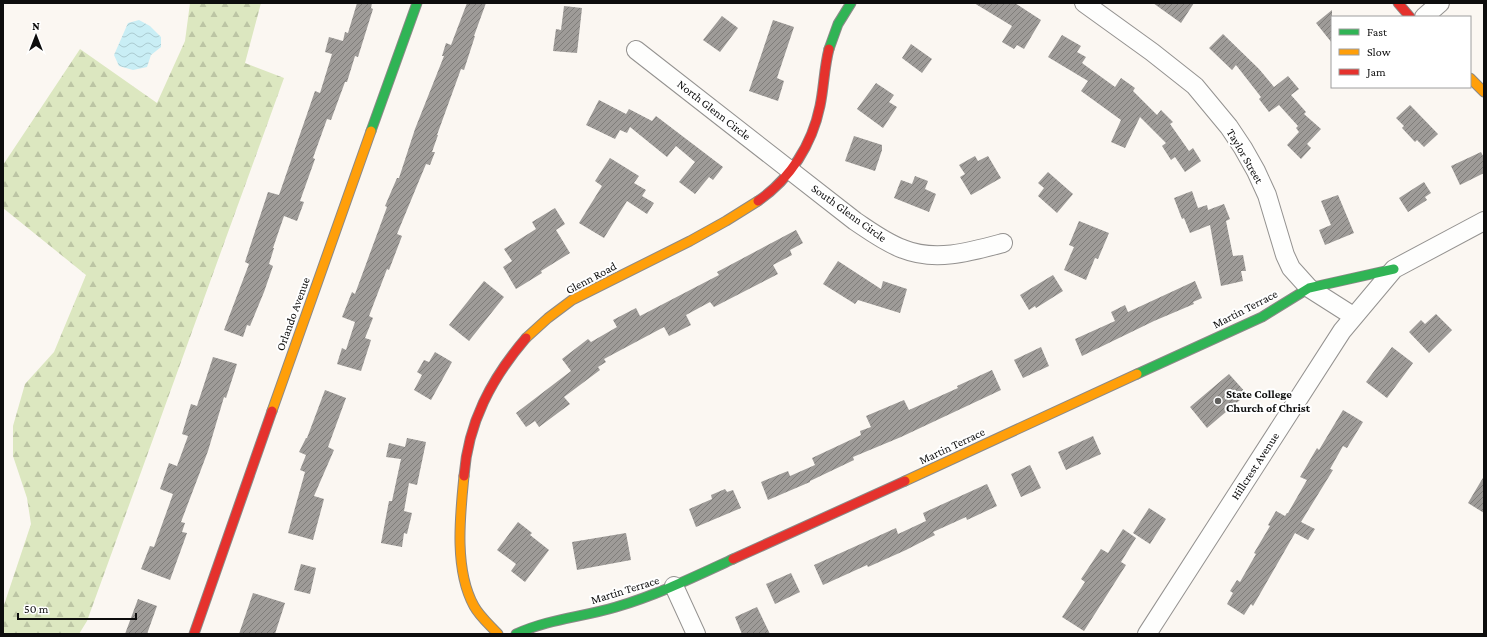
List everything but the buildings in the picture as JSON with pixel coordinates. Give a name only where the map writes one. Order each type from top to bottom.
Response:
[{"type":"street","name":"Orlando Avenue","points":[[194,634],[227,535],[417,3]]},
{"type":"street","name":"Glenn Road","points":[[498,634],[474,605],[469,594],[462,569],[461,538],[462,479],[467,447],[481,405],[499,370],[524,339],[547,318],[573,300],[742,212],[775,189],[802,155],[811,138],[820,110],[826,63],[833,37],[844,12],[851,3]]},
{"type":"street","name":"Taylor Street","points":[[1084,3],[1152,52],[1195,86],[1229,127],[1243,148],[1267,195],[1285,255],[1291,268],[1309,288],[1353,316]]},
{"type":"street","points":[[1398,3],[1409,16]]},
{"type":"street","points":[[1425,16],[1440,3]]},
{"type":"street","name":"North Glenn Circle","points":[[636,50],[791,170]]},
{"type":"street","points":[[1471,79],[1484,92]]},
{"type":"street","name":"South Glenn Circle","points":[[791,170],[855,221],[892,244],[914,253],[945,256],[1003,243]]},
{"type":"street","name":"Hillcrest Avenue","points":[[1147,634],[1353,316],[1394,269],[1484,221]]},
{"type":"street","name":"Martin Terrace","points":[[516,634],[534,626],[598,611],[655,595],[1262,317],[1309,288],[1394,269]]},
{"type":"street","points":[[674,586],[696,634]]},
{"type":"green space","points":[[190,3],[261,3],[245,63],[284,78],[87,621],[79,634],[3,634],[3,608],[31,524],[27,498],[13,456],[13,426],[25,384],[54,352],[86,275],[3,208],[3,165],[80,49],[157,103],[185,41]]},
{"type":"water","points":[[139,20],[150,26],[161,37],[161,47],[151,55],[147,67],[133,70],[119,66],[114,55],[128,23]]},
{"type":"traffic: fast","points":[[371,131],[417,3]]},
{"type":"traffic: fast","points":[[829,49],[838,24],[851,3]]},
{"type":"traffic: fast","points":[[1137,374],[1262,317],[1309,288],[1394,269]]},
{"type":"traffic: fast","points":[[516,634],[540,625],[604,610],[646,597],[733,559]]},
{"type":"traffic: slow","points":[[1471,79],[1484,92]]},
{"type":"traffic: slow","points":[[272,411],[371,131]]},
{"type":"traffic: slow","points":[[526,338],[548,318],[572,300],[690,241],[758,201]]},
{"type":"traffic: slow","points":[[905,481],[1137,374]]},
{"type":"traffic: slow","points":[[464,476],[460,525],[463,576],[476,610],[498,634]]},
{"type":"traffic: jam","points":[[1398,3],[1409,16]]},
{"type":"traffic: jam","points":[[758,201],[770,192],[790,172],[805,147],[820,106],[829,49]]},
{"type":"traffic: jam","points":[[464,476],[470,438],[483,402],[502,369],[526,338]]},
{"type":"traffic: jam","points":[[194,634],[272,411]]},
{"type":"traffic: jam","points":[[733,559],[905,481]]},
{"type":"place","name":"State College Church of Christ","points":[[1218,401]]}]
